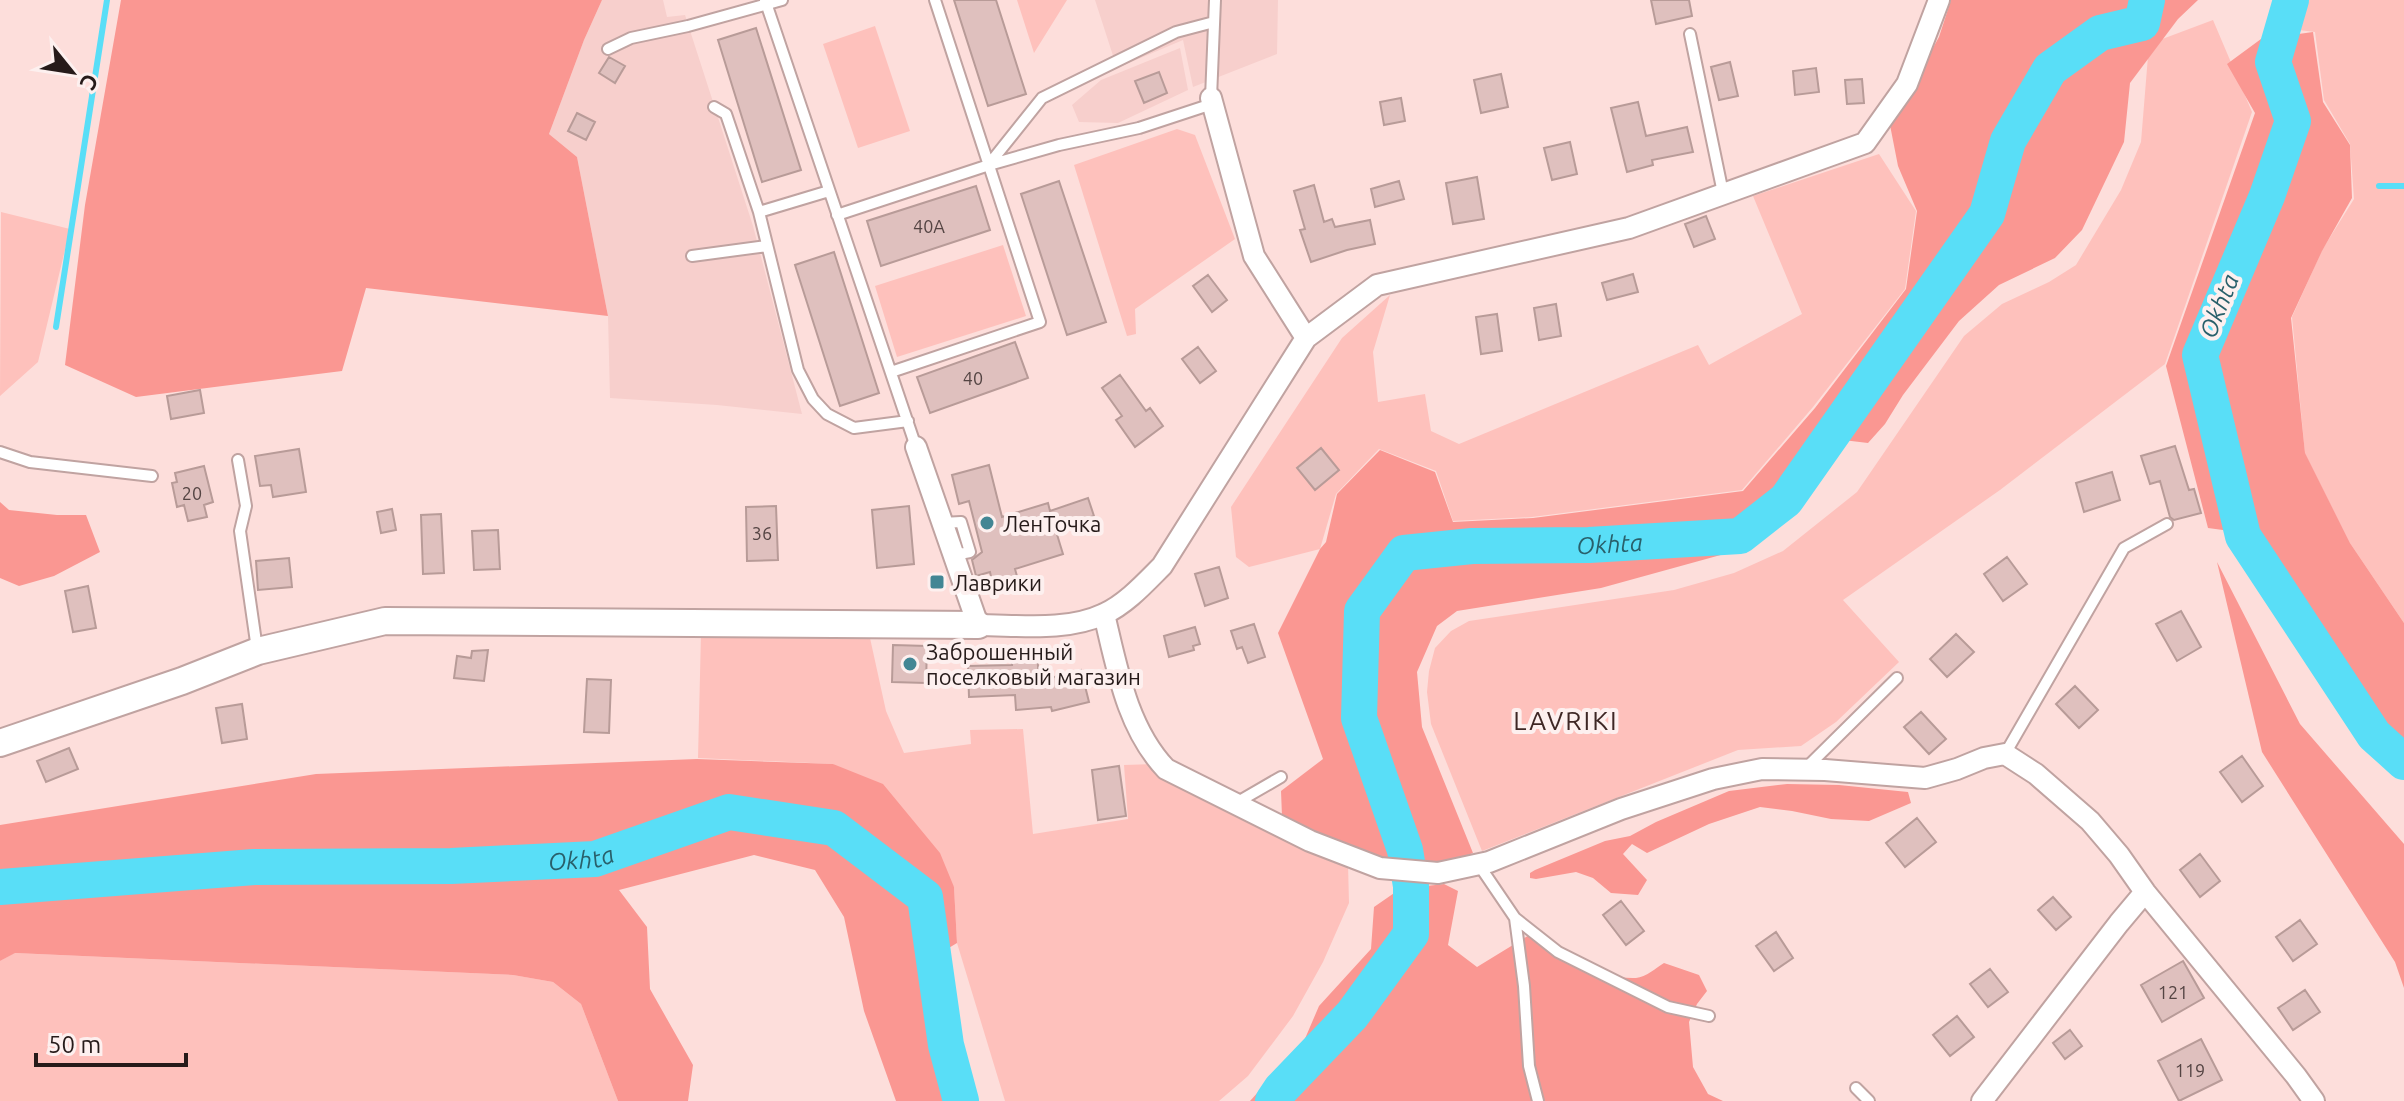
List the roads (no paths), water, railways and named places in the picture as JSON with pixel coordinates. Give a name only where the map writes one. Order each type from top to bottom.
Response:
[{"type":"street","points":[[0,743],[182,681],[258,651],[385,621],[978,625],[1074,623],[1104,614],[1135,592],[1162,566],[1306,338],[1377,285],[1629,228],[1865,143],[1907,84],[1939,0]]},
{"type":"street","points":[[1212,101],[1254,256],[1306,338]]},
{"type":"street","points":[[916,447],[978,625]]},
{"type":"street","points":[[1104,614],[1130,710],[1152,755],[1166,769],[1310,841],[1380,868],[1438,873],[1479,865],[1621,809],[1713,779],[1762,769],[1925,778],[2005,754],[2036,774],[2090,821],[2314,1101]]},
{"type":"street","points":[[1982,1101],[2145,892]]},
{"type":"lane","points":[[608,49],[631,38],[782,0]]},
{"type":"lane","points":[[891,372],[1040,322],[935,0]]},
{"type":"lane","points":[[837,215],[989,165],[1059,145],[1139,128],[1212,101],[1215,0]]},
{"type":"lane","points":[[766,2],[916,447]]},
{"type":"lane","points":[[989,165],[1042,98],[1176,32],[1214,22]]},
{"type":"lane","points":[[1690,34],[1723,193]]},
{"type":"lane","points":[[714,107],[726,114],[759,212],[798,370],[813,399],[827,414],[854,428],[908,421]]},
{"type":"lane","points":[[759,212],[829,191]]},
{"type":"lane","points":[[692,256],[767,246]]},
{"type":"lane","points":[[0,452],[30,462],[152,476]]},
{"type":"lane","points":[[238,460],[246,506],[240,531],[258,651]]},
{"type":"lane","points":[[2005,754],[2124,548],[2167,524]]},
{"type":"lane","points":[[1803,770],[1897,678]]},
{"type":"lane","points":[[1234,804],[1281,777]]},
{"type":"lane","points":[[1479,865],[1515,918],[1558,952],[1668,1007],[1709,1016]]},
{"type":"lane","points":[[1515,918],[1524,986],[1529,1066],[1538,1101]]},
{"type":"lane","points":[[1856,1088],[1869,1101]]},
{"type":"waterway","points":[[56,327],[107,0]]},
{"type":"waterway","name":"Okhta","points":[[1273,1101],[1352,1015],[1411,934],[1411,886],[1405,850],[1359,718],[1362,611],[1404,553],[1472,546],[1589,545],[1740,536],[1786,500],[1987,214],[2008,141],[2050,69],[2100,33],[2142,23],[2147,0]]},
{"type":"waterway","name":"Okhta","points":[[2291,0],[2273,62],[2293,121],[2267,196],[2200,355],[2243,536],[2374,735],[2404,762]]},
{"type":"waterway","points":[[2379,186],[2404,186]]},
{"type":"waterway","name":"Okhta","points":[[0,887],[254,867],[451,866],[595,859],[729,812],[834,828],[925,897],[946,1045],[961,1101]]},
{"type":"waterway","points":[[1281,1089],[1290,1101]]},
{"type":"place","name":"ЛенТочка","points":[[987,523]]},
{"type":"place","name":"Лаврики","points":[[937,582]]},
{"type":"place","name":"Заброшенный поселковый магазин","points":[[910,664]]},
{"type":"district","name":"LAVRIKI","points":[[1566,720]]}]
